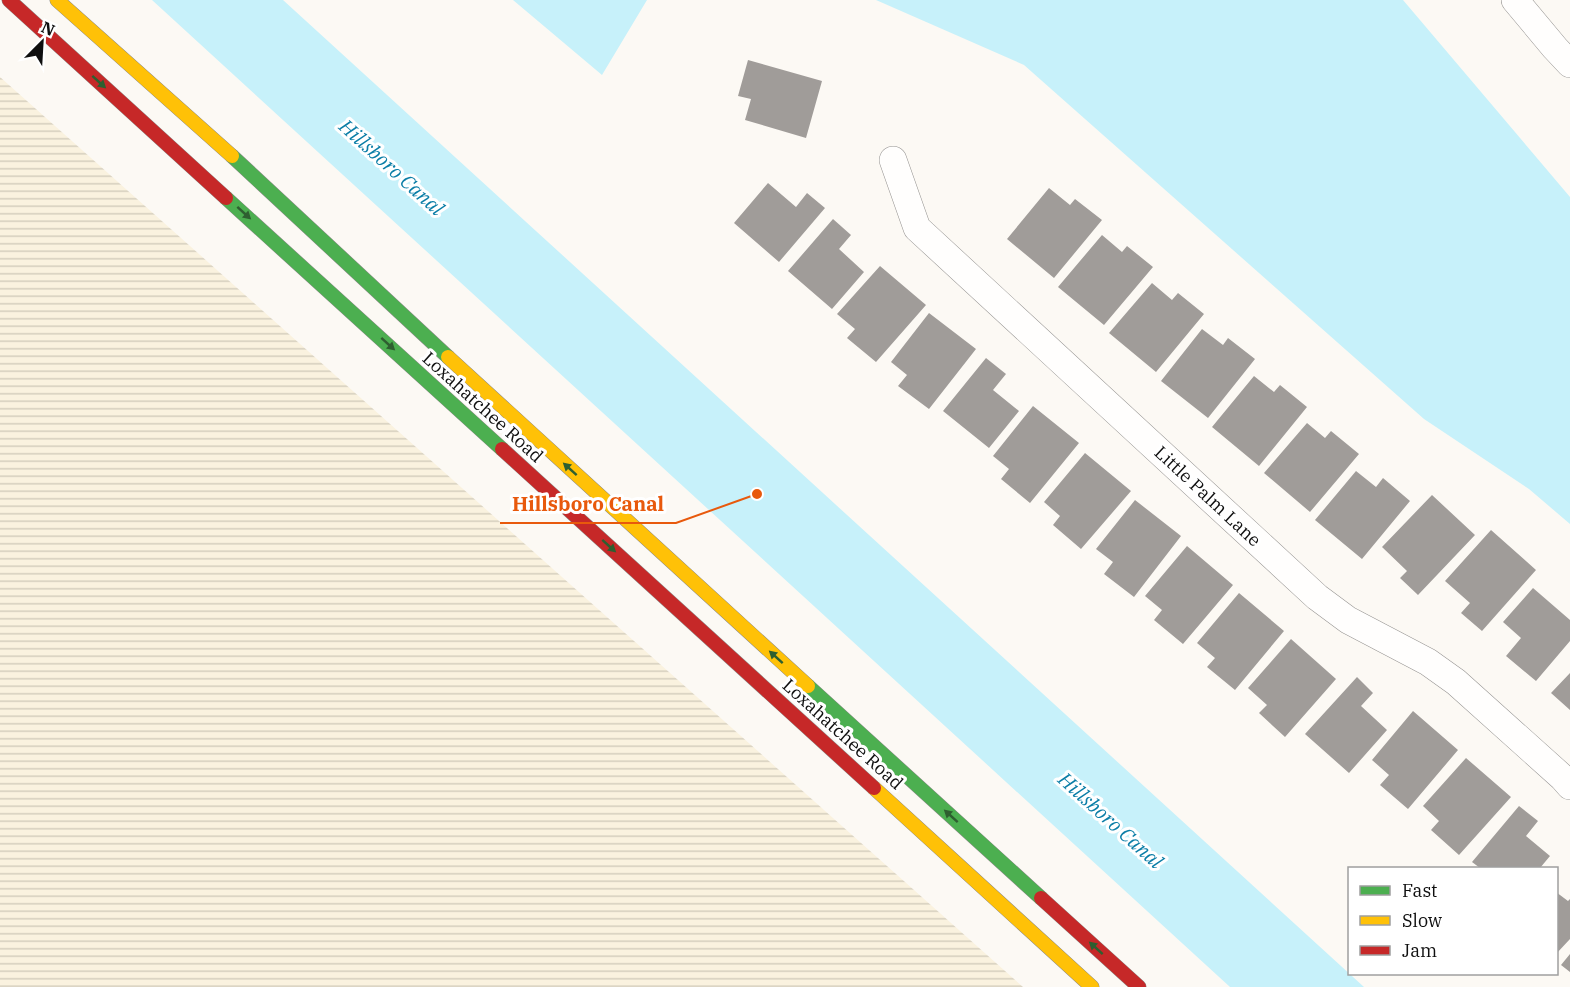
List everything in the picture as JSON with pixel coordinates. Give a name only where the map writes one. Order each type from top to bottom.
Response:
[{"type":"main road","name":"Loxahatchee Road","points":[[9,0],[1092,987]]},
{"type":"main road","name":"Loxahatchee Road","points":[[57,0],[218,143],[543,445],[1139,987]]},
{"type":"street","points":[[1515,0],[1570,64]]},
{"type":"street","name":"Little Palm Lane","points":[[893,160],[917,228],[1317,597],[1348,620],[1428,662],[1456,682],[1570,786]]},
{"type":"shaded area","points":[[0,77],[1023,987],[0,987]]},
{"type":"water","name":"Hillsboro Canal","points":[[152,0],[283,0],[1348,972],[1348,975],[1364,987],[1230,987]]},
{"type":"water","points":[[513,0],[647,0],[602,75]]},
{"type":"water","points":[[876,0],[1403,0],[1570,197],[1570,524],[1529,489],[1424,419],[1024,65]]},
{"type":"building","points":[[748,60],[822,81],[806,138],[745,120],[751,99],[738,96]]},
{"type":"building","points":[[768,183],[796,207],[807,193],[825,208],[779,262],[734,223]]},
{"type":"building","points":[[1049,188],[1070,205],[1075,199],[1102,220],[1054,278],[1007,239]]},
{"type":"building","points":[[833,219],[851,235],[839,249],[864,272],[832,309],[788,271]]},
{"type":"building","points":[[1102,235],[1122,252],[1127,246],[1153,267],[1104,325],[1058,287]]},
{"type":"building","points":[[880,266],[926,305],[876,362],[847,338],[855,329],[837,314]]},
{"type":"building","points":[[1152,283],[1172,300],[1178,293],[1204,314],[1156,372],[1109,333]]},
{"type":"building","points":[[929,313],[976,349],[929,409],[898,386],[907,375],[891,362]]},
{"type":"building","points":[[1202,329],[1223,345],[1228,338],[1255,359],[1208,418],[1161,381]]},
{"type":"building","points":[[986,358],[1006,374],[993,390],[1019,411],[989,448],[943,411]]},
{"type":"building","points":[[1254,376],[1274,392],[1280,385],[1307,407],[1259,466],[1212,427]]},
{"type":"building","points":[[1033,406],[1079,443],[1030,503],[1001,479],[1009,469],[993,456]]},
{"type":"building","points":[[1307,423],[1325,438],[1331,431],[1359,454],[1310,512],[1264,473]]},
{"type":"building","points":[[1085,453],[1131,491],[1081,549],[1053,525],[1060,516],[1044,502]]},
{"type":"building","points":[[1356,471],[1376,487],[1383,478],[1410,501],[1362,559],[1315,520]]},
{"type":"building","points":[[1432,495],[1475,535],[1418,595],[1400,578],[1407,571],[1382,547]]},
{"type":"building","points":[[1135,500],[1181,536],[1134,597],[1104,574],[1113,562],[1096,549]]},
{"type":"building","points":[[1491,530],[1536,570],[1482,631],[1461,613],[1470,603],[1445,581]]},
{"type":"building","points":[[1187,546],[1233,585],[1183,644],[1154,620],[1162,610],[1145,596]]},
{"type":"building","points":[[1533,588],[1570,620],[1570,641],[1536,681],[1506,656],[1521,638],[1503,622]]},
{"type":"building","points":[[1239,593],[1284,631],[1235,690],[1207,667],[1215,658],[1197,643]]},
{"type":"building","points":[[1291,639],[1336,679],[1285,737],[1259,713],[1267,705],[1248,688]]},
{"type":"building","points":[[1570,673],[1570,710],[1551,693]]},
{"type":"building","points":[[1357,677],[1373,693],[1361,706],[1387,730],[1349,773],[1305,734]]},
{"type":"building","points":[[1413,711],[1458,750],[1408,809],[1380,785],[1389,775],[1372,760]]},
{"type":"building","points":[[1466,758],[1511,797],[1459,855],[1431,830],[1439,821],[1423,806]]},
{"type":"building","points":[[1519,806],[1538,821],[1526,836],[1550,856],[1541,867],[1479,867],[1472,862]]},
{"type":"building","points":[[1558,894],[1568,901],[1570,899],[1570,939],[1558,952]]},
{"type":"building","points":[[1570,954],[1570,972],[1561,965]]},
{"type":"traffic: fast","points":[[232,156],[448,357]]},
{"type":"traffic: fast","points":[[226,198],[502,449]]},
{"type":"traffic: fast","points":[[808,686],[1041,898]]},
{"type":"traffic: slow","points":[[57,0],[232,156]]},
{"type":"traffic: slow","points":[[448,357],[808,686]]},
{"type":"traffic: slow","points":[[874,788],[1092,987]]},
{"type":"traffic: jam","points":[[9,0],[226,198]]},
{"type":"traffic: jam","points":[[502,449],[874,788]]},
{"type":"traffic: jam","points":[[1041,898],[1139,987]]},
{"type":"place","name":"Hillsboro Canal","points":[[757,494]]}]
